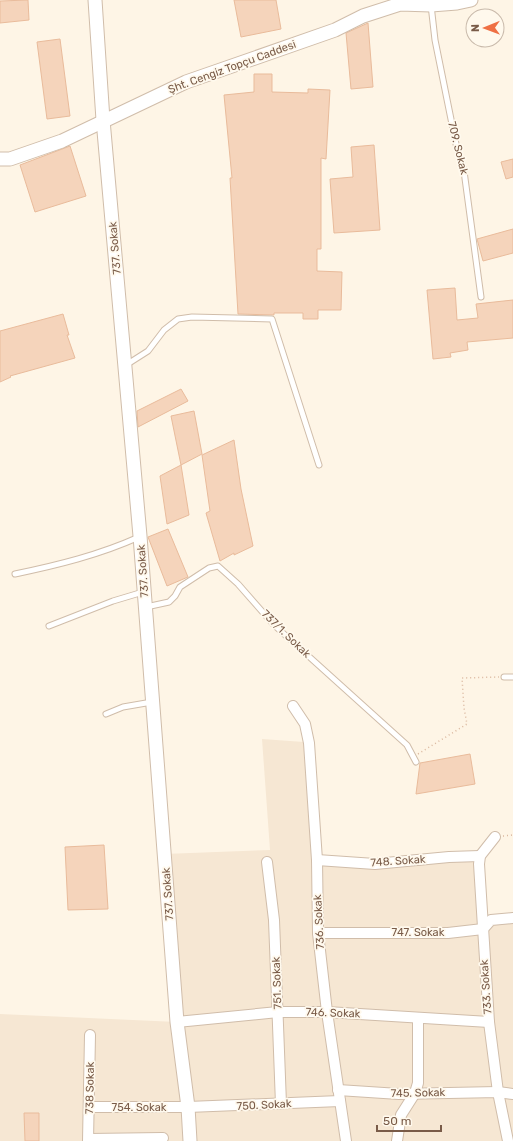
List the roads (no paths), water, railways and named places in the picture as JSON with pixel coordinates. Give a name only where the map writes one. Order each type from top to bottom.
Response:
[{"type":"street","name":"737. Sokak","points":[[95,0],[140,536],[177,1022],[188,1107],[190,1141]]},
{"type":"street","name":"Şht. Cengiz Topçu Caddesi","points":[[0,159],[10,159],[62,141],[186,82],[335,30],[363,16],[400,4],[457,4],[471,0]]},
{"type":"street","name":"736. Sokak","points":[[293,706],[305,724],[309,743],[317,860],[318,933],[327,1012],[346,1141]]},
{"type":"street","points":[[480,856],[495,837]]},
{"type":"street","name":"748. Sokak","points":[[317,860],[375,864],[449,857],[480,856]]},
{"type":"street","name":"733. Sokak","points":[[480,856],[489,1022],[498,1092],[508,1141]]},
{"type":"street","name":"751. Sokak","points":[[267,862],[274,920],[281,1104]]},
{"type":"street","name":"747. Sokak","points":[[318,933],[448,933],[483,929],[491,920],[513,918]]},
{"type":"street","name":"746. Sokak","points":[[177,1022],[278,1012],[327,1012],[489,1022]]},
{"type":"street","points":[[397,1141],[401,1115],[415,1093],[418,1083],[418,1018]]},
{"type":"street","name":"738 Sokak","points":[[89,1140],[90,1035]]},
{"type":"street","name":"745. Sokak","points":[[338,1090],[399,1094],[498,1092],[513,1094]]},
{"type":"street","name":"750. Sokak","points":[[188,1107],[281,1104],[340,1100]]},
{"type":"street","name":"754. Sokak","points":[[90,1107],[188,1107]]},
{"type":"street","points":[[89,1140],[163,1138]]},
{"type":"lane","name":"709. Sokak","points":[[432,3],[435,40],[451,122],[464,171],[481,297]]},
{"type":"lane","points":[[125,366],[148,351],[164,330],[178,319],[192,317],[272,319],[319,465]]},
{"type":"lane","points":[[15,574],[60,564],[109,550],[140,536]]},
{"type":"lane","name":"737/1. Sokak","points":[[145,607],[168,602],[175,596],[180,586],[209,568],[218,566],[238,584],[274,625],[407,746],[415,759]]},
{"type":"lane","points":[[49,626],[113,601],[144,592]]},
{"type":"lane","points":[[504,677],[513,677]]},
{"type":"lane","points":[[106,714],[123,707],[153,702]]}]
